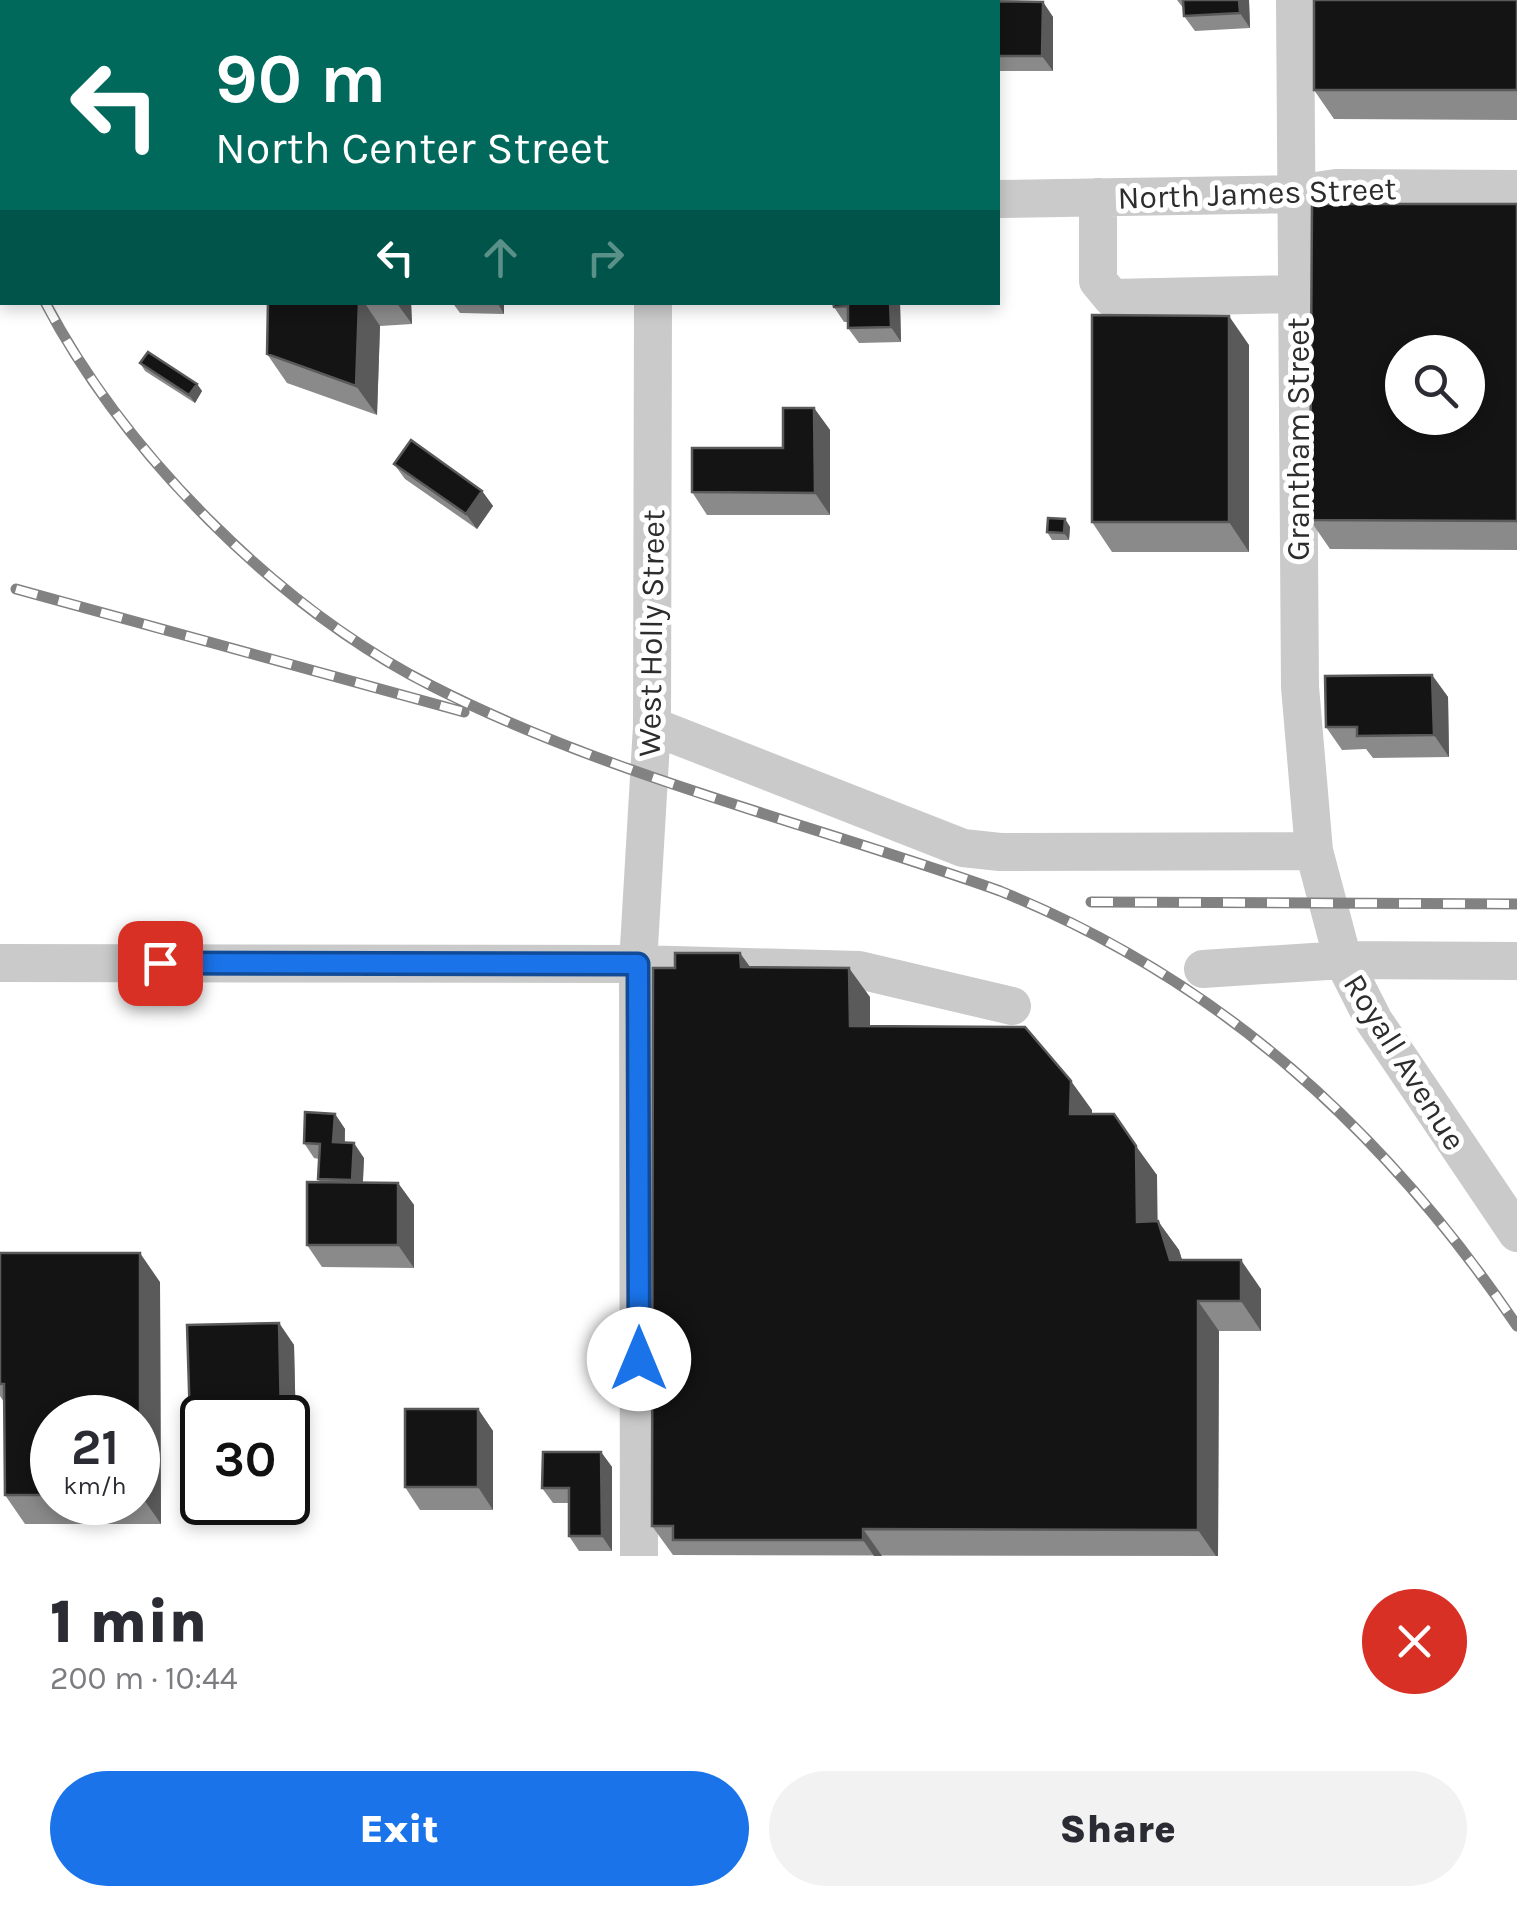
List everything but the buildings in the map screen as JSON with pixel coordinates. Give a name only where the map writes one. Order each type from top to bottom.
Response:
[{"type":"street","name":"Grantham Street","points":[[1295,0],[1300,687],[1317,864]]},
{"type":"street","name":"North James Street","points":[[1000,199],[1296,194],[1336,188],[1517,189]]},
{"type":"street","points":[[1098,197],[1098,281],[1112,298],[1297,294]]},
{"type":"street","name":"West Holly Street","points":[[639,1556],[638,964],[652,726],[653,305]]},
{"type":"street","points":[[652,726],[963,848],[1317,864]]},
{"type":"street","name":"Royall Avenue","points":[[1317,864],[1343,960],[1408,1076],[1517,1233]]},
{"type":"street","points":[[1203,969],[1343,960],[1517,961]]},
{"type":"street","points":[[0,963],[638,964],[859,970],[1012,1006]]},
{"type":"railway","points":[[47,305],[78,359],[162,470],[263,570],[374,653],[432,686],[569,747],[1000,891],[1080,927],[1155,969],[1225,1016],[1292,1069],[1353,1126],[1466,1255],[1517,1326]]},
{"type":"railway","points":[[16,589],[464,712]]},
{"type":"railway","points":[[1091,902],[1517,904]]},
{"type":"route","points":[[160,963],[638,964],[639,1359]]}]
